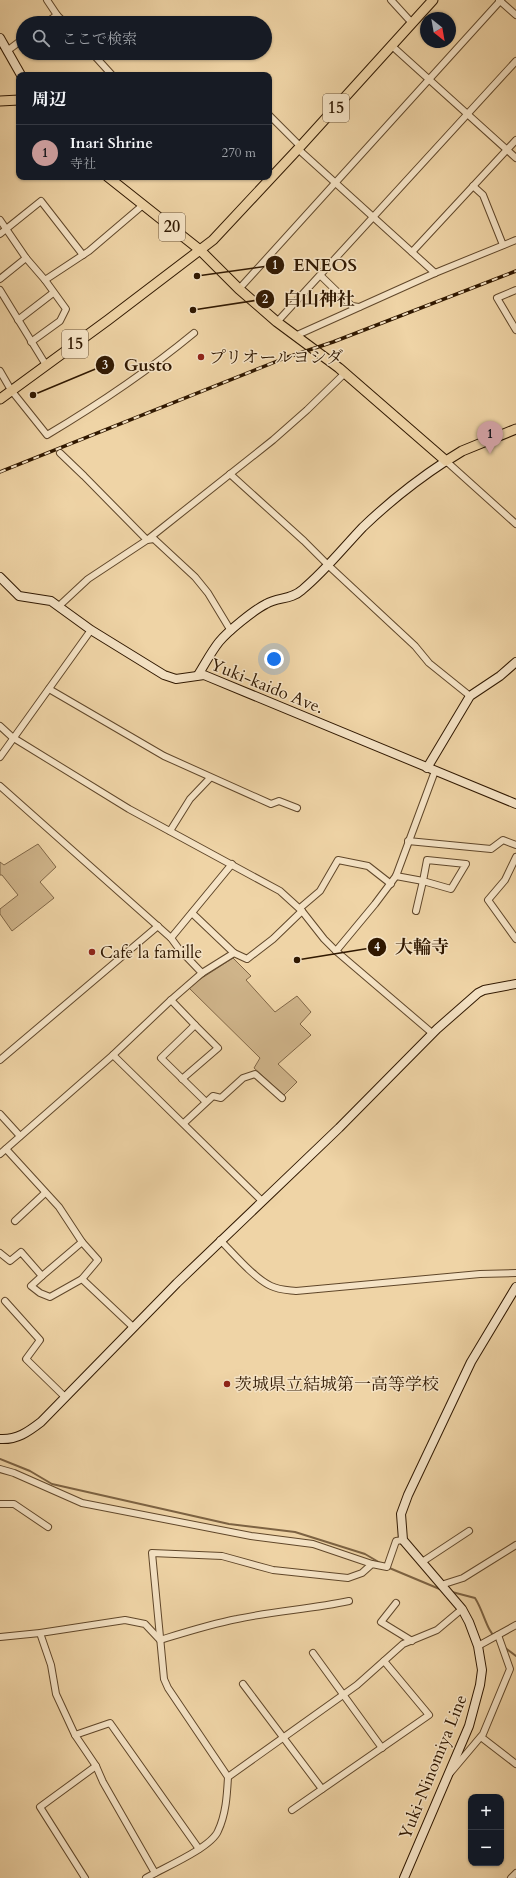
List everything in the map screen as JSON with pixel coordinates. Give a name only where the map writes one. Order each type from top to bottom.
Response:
[{"type":"main road","name":"15","points":[[272,178],[433,0]]},
{"type":"main road","points":[[0,38],[19,72]]},
{"type":"main road","points":[[0,101],[16,100]]},
{"type":"main road","name":"20","points":[[112,180],[200,250],[277,322],[345,373],[446,461]]},
{"type":"main road","name":"15","points":[[0,399],[200,250],[218,235],[270,180]]},
{"type":"main road","points":[[198,675],[220,641],[256,609],[267,603],[290,598],[301,592],[329,566],[363,527],[387,506],[446,461],[468,449],[516,429]]},
{"type":"main road","name":"Yuki-kaido Ave.","points":[[0,577],[19,596],[44,598],[59,606],[91,630],[164,675],[176,679],[204,675],[516,804]]},
{"type":"main road","points":[[427,768],[470,696],[500,676],[516,662]]},
{"type":"main road","points":[[0,1439],[12,1438],[29,1432],[220,1240],[339,1128],[432,1033],[478,993],[484,990],[516,984]]},
{"type":"main road","points":[[403,1540],[401,1514],[408,1496],[471,1362],[516,1287]]},
{"type":"main road","name":"Yuki-Ninomiya Line","points":[[403,1540],[462,1609],[470,1622],[478,1646],[482,1670],[480,1685],[469,1726],[404,1878]]},
{"type":"street","points":[[47,0],[57,15]]},
{"type":"street","points":[[391,0],[412,23]]},
{"type":"street","points":[[239,288],[336,183],[500,0],[516,15]]},
{"type":"street","points":[[7,51],[16,44]]},
{"type":"street","points":[[392,46],[516,158]]},
{"type":"street","points":[[98,60],[109,72]]},
{"type":"street","points":[[277,322],[321,276],[516,61]]},
{"type":"street","points":[[272,118],[336,183],[435,273]]},
{"type":"street","points":[[412,252],[516,140]]},
{"type":"street","points":[[473,186],[483,195],[503,245]]},
{"type":"street","points":[[0,234],[40,201],[83,255]]},
{"type":"street","points":[[45,280],[83,255],[143,205]]},
{"type":"street","points":[[0,220],[26,258],[45,280],[66,309],[60,321],[31,342]]},
{"type":"street","points":[[295,336],[435,273],[516,240]]},
{"type":"street","points":[[0,279],[26,258]]},
{"type":"street","points":[[321,276],[352,306],[360,307]]},
{"type":"street","points":[[0,290],[46,365]]},
{"type":"street","points":[[516,290],[498,298],[516,330]]},
{"type":"street","points":[[18,320],[53,293]]},
{"type":"street","points":[[0,371],[11,390],[47,436],[100,403],[164,358],[194,332]]},
{"type":"street","points":[[59,606],[88,579],[147,540],[230,474],[307,410],[345,373]]},
{"type":"street","points":[[60,453],[147,540]]},
{"type":"street","points":[[446,461],[516,524]]},
{"type":"street","points":[[230,474],[284,521],[329,566],[415,646],[429,663],[470,696]]},
{"type":"street","points":[[147,540],[154,539],[194,577],[208,593],[232,631]]},
{"type":"street","points":[[0,757],[12,738],[49,690],[91,630]]},
{"type":"street","points":[[49,690],[164,756],[210,778],[271,804],[279,801],[298,808]]},
{"type":"street","points":[[0,726],[12,738],[129,809],[280,891],[301,909],[324,939],[336,951],[432,1033]]},
{"type":"street","points":[[336,951],[396,876],[406,853],[408,841],[436,771]]},
{"type":"street","points":[[170,831],[190,799],[210,778]]},
{"type":"street","points":[[0,786],[158,926],[202,972]]},
{"type":"street","points":[[408,841],[491,849],[503,840],[516,844]]},
{"type":"street","points":[[516,857],[505,880],[488,900],[516,939]]},
{"type":"street","points":[[192,913],[234,953],[247,959],[273,939],[320,891],[338,860],[368,866],[391,884]]},
{"type":"street","points":[[396,876],[423,881],[451,889],[466,864],[427,860],[423,881],[416,911]]},
{"type":"street","points":[[171,938],[232,864]]},
{"type":"street","points":[[0,1060],[158,926]]},
{"type":"street","points":[[0,1154],[113,1055],[202,972],[234,953]]},
{"type":"street","points":[[171,1000],[218,1048],[182,1079]]},
{"type":"street","points":[[195,1025],[161,1058],[206,1102]]},
{"type":"street","points":[[113,1055],[262,1201]]},
{"type":"street","points":[[184,1123],[213,1096],[221,1098],[244,1078],[256,1074],[282,1098]]},
{"type":"street","points":[[0,1114],[20,1136]]},
{"type":"street","points":[[6,1149],[72,1224],[82,1242],[98,1260],[82,1279],[50,1297],[40,1293],[31,1286],[82,1242]]},
{"type":"street","points":[[15,1221],[45,1193]]},
{"type":"street","points":[[220,1240],[264,1282],[279,1289],[290,1290],[332,1288],[480,1274],[516,1273]]},
{"type":"street","points":[[0,1254],[10,1262],[21,1252],[42,1276]]},
{"type":"street","points":[[82,1279],[133,1327]]},
{"type":"street","points":[[5,1301],[40,1340],[26,1359],[65,1397]]},
{"type":"street","points":[[0,1469],[14,1473],[82,1503],[250,1536],[313,1544],[387,1568],[396,1541],[403,1540]]},
{"type":"street","points":[[0,1504],[14,1504],[48,1526]]},
{"type":"street","points":[[422,1562],[469,1532]]},
{"type":"street","points":[[441,1585],[462,1578],[516,1546]]},
{"type":"street","points":[[146,1878],[210,1843],[218,1832],[226,1803],[228,1777],[168,1688],[164,1679],[152,1553],[222,1556],[273,1570],[348,1578],[362,1573],[372,1564]]},
{"type":"street","points":[[160,1640],[237,1619],[304,1607],[322,1606],[349,1601]]},
{"type":"street","points":[[396,1603],[381,1622],[412,1640]]},
{"type":"street","points":[[228,1777],[344,1695],[404,1644],[437,1630],[462,1609]]},
{"type":"street","points":[[0,1637],[40,1633],[125,1620],[145,1624],[160,1640]]},
{"type":"street","points":[[478,1646],[516,1625]]},
{"type":"street","points":[[40,1633],[51,1665],[56,1694],[75,1735],[96,1766],[103,1782],[155,1873]]},
{"type":"street","points":[[447,1777],[481,1737],[510,1669],[498,1635]]},
{"type":"street","points":[[314,1653],[382,1748]]},
{"type":"street","points":[[292,1810],[430,1715],[384,1661]]},
{"type":"street","points":[[244,1684],[322,1789]]},
{"type":"street","points":[[75,1735],[110,1723],[198,1849]]},
{"type":"street","points":[[481,1737],[516,1764]]},
{"type":"street","points":[[85,1878],[40,1807],[96,1766]]},
{"type":"street","points":[[511,1878],[516,1872]]},
{"type":"shaded area","points":[[38,844],[56,867],[40,882],[54,898],[12,931],[0,914],[0,909],[18,895],[2,875],[0,875],[0,862],[4,865]]},
{"type":"shaded area","points":[[233,958],[251,976],[246,980],[275,1012],[297,996],[311,1012],[300,1024],[311,1035],[278,1064],[297,1082],[284,1095],[254,1068],[260,1058],[188,987]]},
{"type":"waterway","points":[[0,1459],[30,1471],[52,1484],[229,1524],[295,1532],[365,1554],[382,1564]]},
{"type":"waterway","points":[[387,1567],[442,1590]]},
{"type":"waterway","points":[[452,1592],[475,1598],[491,1632],[498,1641]]},
{"type":"waterway","points":[[504,1647],[516,1656]]},
{"type":"railway","points":[[0,472],[285,358],[333,342],[516,271]]},
{"type":"place","name":"ENEOS","points":[[197,276]]},
{"type":"place","name":"白山神社","points":[[193,310]]},
{"type":"place","name":"プリオールヨシダ","points":[[201,357]]},
{"type":"place","name":"Gusto","points":[[33,395]]},
{"type":"place","name":"Inari Shrine","points":[[490,454]]},
{"type":"place","name":"Cafe la famille","points":[[92,952]]},
{"type":"place","name":"大輪寺","points":[[297,960]]},
{"type":"place","name":"茨城県立結城第一高等学校","points":[[227,1384]]}]
